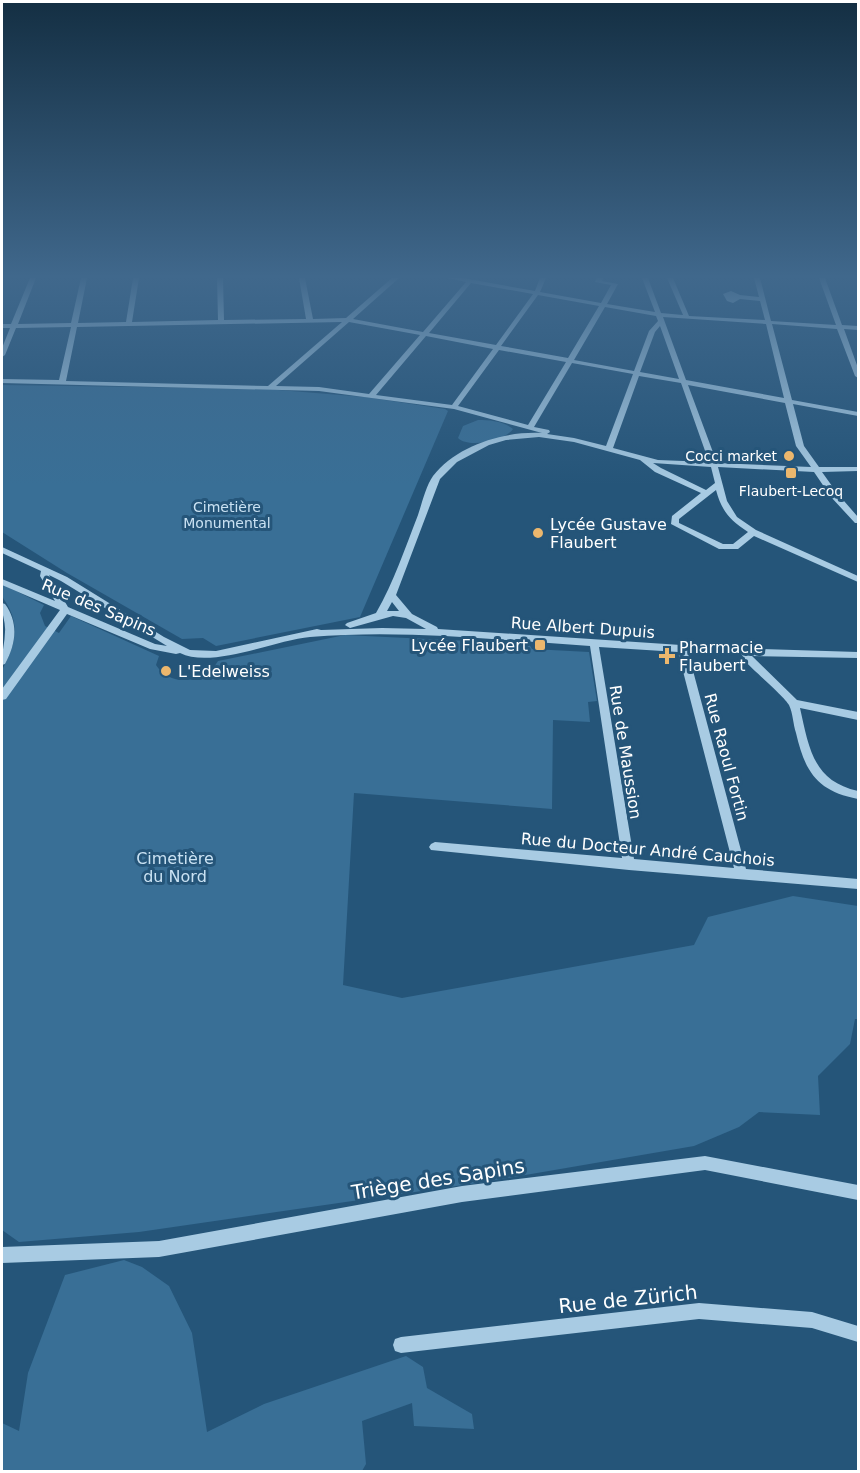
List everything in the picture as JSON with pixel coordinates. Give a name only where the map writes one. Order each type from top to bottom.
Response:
[{"type":"street","points":[[62,383],[69,347]]},
{"type":"street","points":[[272,387],[318,347]]},
{"type":"street","points":[[372,395],[413,347]]},
{"type":"street","points":[[456,407],[497,347],[858,414]]},
{"type":"street","points":[[399,631],[385,626],[380,615],[391,595],[424,504],[436,478],[443,468],[478,446],[534,432],[578,347]]},
{"type":"street","points":[[609,450],[646,347]]},
{"type":"street","points":[[671,347],[713,465],[717,485],[734,519],[753,532],[858,579]]},
{"type":"street","points":[[776,347],[800,446],[834,495],[858,521]]},
{"type":"street","points":[[847,347],[858,376]]},
{"type":"street","points":[[2,381],[272,387],[372,395],[456,407],[519,425],[534,432],[644,459],[713,465],[858,469]]},
{"type":"street","points":[[516,437],[519,425]]},
{"type":"street","points":[[644,459],[657,470],[708,493]]},
{"type":"street","points":[[848,469],[858,479]]},
{"type":"street","points":[[717,485],[675,518],[675,524],[722,547],[735,548],[753,532]]},
{"type":"street","points":[[2,550],[94,595],[161,639],[188,653]]},
{"type":"street","points":[[2,696],[64,610],[44,576],[45,571]]},
{"type":"street","name":"Rue des Sapins","points":[[2,582],[153,647],[188,653],[216,654],[311,633]]},
{"type":"street","name":"Rue Albert Dupuis","points":[[391,595],[409,616]]},
{"type":"street","points":[[2,606],[6,611],[10,629],[8,651],[2,662]]},
{"type":"street","name":"Rue Albert Dupuis","points":[[311,633],[396,612],[409,616],[423,625],[449,632]]},
{"type":"street","name":"Rue Albert Dupuis","points":[[311,633],[365,630],[449,632],[745,652],[858,655]]},
{"type":"street","name":"Rue de Maussion","points":[[594,643],[628,865]]},
{"type":"street","name":"Rue Raoul Fortin","points":[[682,648],[741,874]]},
{"type":"street","points":[[745,652],[749,660],[794,703],[813,770],[824,782],[837,790],[858,795]]},
{"type":"street","points":[[794,703],[858,717]]},
{"type":"street","name":"Rue du Docteur André Cauchois","points":[[435,847],[858,884]]},
{"type":"street","name":"Triège des Sapins","points":[[2,1256],[159,1249],[462,1194],[705,1163],[858,1193]]},
{"type":"street","name":"Rue de Zürich","points":[[401,1345],[699,1311],[812,1320],[858,1334]]},
{"type":"green space","name":"Cimetière Monumental","points":[[2,385],[266,389],[365,397],[448,411],[360,617],[216,646],[203,638],[182,639],[67,573],[2,532]]},
{"type":"green space","points":[[478,420],[501,423],[513,429],[503,437],[487,442],[470,443],[458,438],[463,426]]},
{"type":"green space","name":"Cimetière du Nord","points":[[2,584],[44,605],[40,613],[45,626],[59,633],[71,616],[159,656],[156,665],[162,672],[179,680],[197,678],[205,674],[218,661],[345,635],[529,644],[532,649],[589,652],[597,701],[588,702],[590,722],[553,720],[552,809],[354,793],[343,985],[402,998],[694,945],[708,917],[793,896],[858,906],[858,1019],[855,1019],[850,1044],[818,1076],[820,1115],[759,1112],[739,1127],[694,1146],[484,1182],[139,1232],[19,1242],[2,1230],[2,670],[12,649],[14,626],[13,618],[3,597]]},
{"type":"green space","points":[[124,1260],[142,1267],[169,1286],[192,1333],[207,1432],[264,1404],[406,1356],[423,1367],[427,1388],[472,1414],[474,1429],[414,1426],[412,1403],[362,1421],[366,1464],[362,1471],[2,1471],[2,1423],[19,1431],[28,1373],[65,1275]]},
{"type":"place","name":"Cocci market","points":[[789,456]]},
{"type":"place","name":"Flaubert-Lecoq","points":[[791,473]]},
{"type":"place","name":"Lycée Gustave Flaubert","points":[[538,533]]},
{"type":"place","name":"Lycée Flaubert","points":[[540,645]]},
{"type":"place","name":"Pharmacie Flaubert","points":[[667,656]]},
{"type":"place","name":"L'Edelweiss","points":[[166,671]]}]
